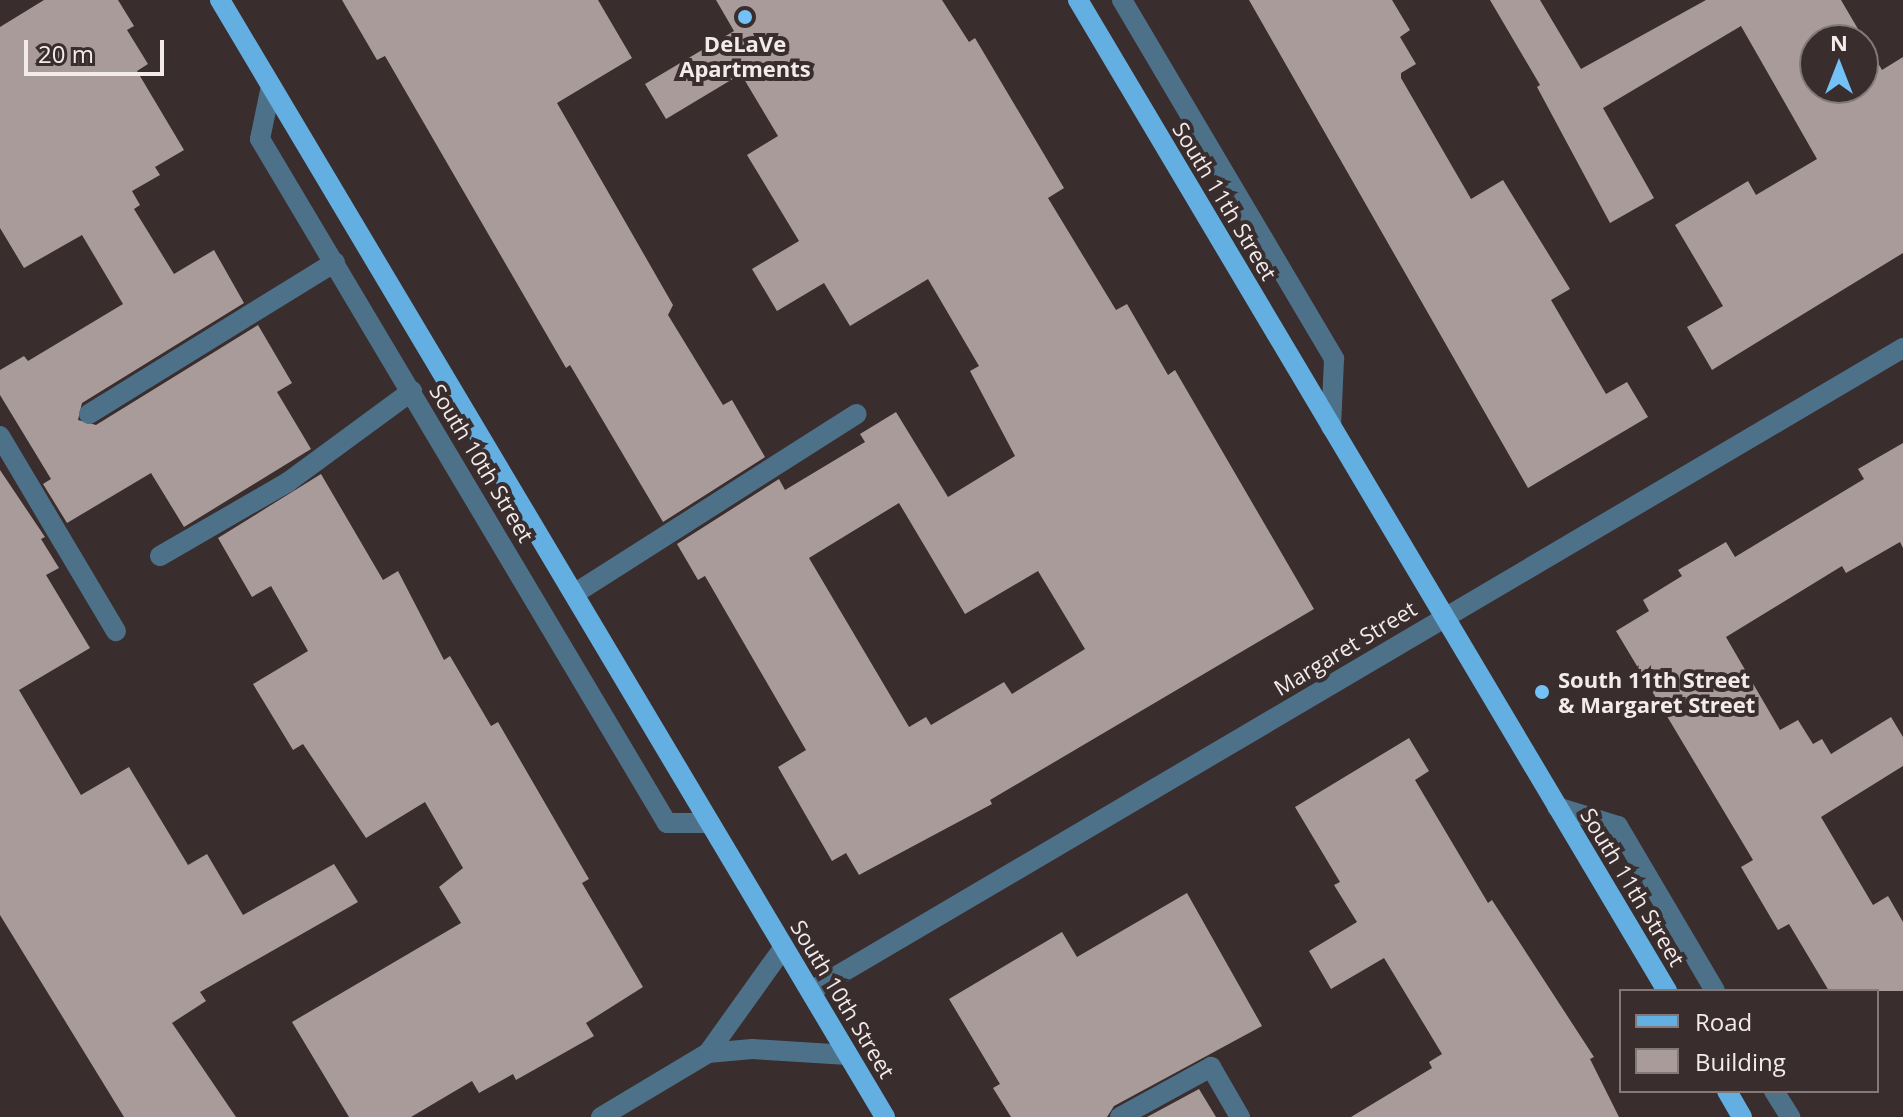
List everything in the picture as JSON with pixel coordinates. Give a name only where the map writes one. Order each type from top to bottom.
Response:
[{"type":"main road","name":"South 10th Street","points":[[220,0],[885,1117]]},
{"type":"main road","name":"South 11th Street","points":[[1078,0],[1666,989]]},
{"type":"main road","points":[[1728,1093],[1742,1117]]},
{"type":"street","name":"South 11th Street","points":[[1122,0],[1334,359],[1331,427]]},
{"type":"street","name":"South 10th Street","points":[[271,86],[260,139],[667,823],[710,823]]},
{"type":"street","points":[[89,414],[335,262]]},
{"type":"street","name":"Margaret Street","points":[[811,991],[1903,348]]},
{"type":"street","points":[[160,556],[288,482],[412,391]]},
{"type":"street","points":[[574,594],[857,414]]},
{"type":"street","points":[[0,436],[116,631]]},
{"type":"street","name":"South 11th Street","points":[[1557,807],[1618,826],[1714,989]]},
{"type":"street","points":[[601,1117],[708,1053],[784,947]]},
{"type":"street","points":[[708,1053],[752,1049],[848,1055]]},
{"type":"street","points":[[1120,1117],[1211,1067],[1240,1117]]},
{"type":"street","points":[[1775,1093],[1790,1117]]},
{"type":"building","points":[[44,0],[118,0],[134,26],[127,30],[148,64],[137,71],[184,150],[155,167],[160,175],[132,191],[140,205],[134,209],[174,274],[214,250],[244,303],[82,403],[78,420],[96,425],[258,325],[292,383],[277,392],[311,449],[184,527],[151,473],[67,523],[43,484],[51,479],[0,395],[0,370],[24,356],[28,361],[123,304],[82,235],[24,268],[0,228],[0,27]]},
{"type":"building","points":[[342,0],[598,0],[632,58],[557,103],[673,305],[668,315],[723,405],[732,400],[765,457],[663,522],[570,365],[566,368],[385,56],[377,60]]},
{"type":"building","points":[[716,0],[942,0],[969,42],[975,38],[1064,188],[1048,198],[1116,310],[1127,304],[1168,375],[1175,370],[1314,609],[990,800],[992,804],[859,875],[846,853],[832,861],[778,767],[806,750],[705,576],[698,580],[677,544],[779,479],[785,490],[865,442],[860,434],[896,412],[948,497],[1015,456],[970,371],[979,366],[928,279],[850,326],[824,283],[777,311],[752,269],[799,241],[747,155],[778,136],[741,74],[666,119],[645,84],[734,31]],"holes":[[[899,503],[965,614],[1038,571],[1085,649],[1012,694],[1004,682],[931,725],[926,717],[909,727],[809,558]]]},
{"type":"building","points":[[1249,0],[1392,0],[1410,30],[1400,37],[1416,64],[1401,73],[1401,78],[1471,199],[1503,180],[1570,289],[1551,300],[1606,394],[1627,382],[1648,417],[1528,488]]},
{"type":"building","points":[[1490,0],[1540,0],[1581,69],[1706,0],[1841,0],[1855,24],[1799,24],[1799,104],[1879,104],[1879,65],[1882,70],[1903,57],[1903,253],[1712,370],[1687,327],[1723,306],[1675,225],[1748,181],[1756,195],[1817,159],[1741,26],[1603,108],[1654,198],[1610,223],[1537,87],[1540,85]]},
{"type":"building","points":[[1903,443],[1903,548],[1900,542],[1846,573],[1842,566],[1726,637],[1780,730],[1798,720],[1813,744],[1822,739],[1831,754],[1891,717],[1903,737],[1903,766],[1821,817],[1873,905],[1888,896],[1903,922],[1903,991],[1828,989],[1789,924],[1778,930],[1741,867],[1753,860],[1616,631],[1649,611],[1643,600],[1682,576],[1678,570],[1726,542],[1735,557],[1864,479],[1858,469]]},
{"type":"building","points":[[0,470],[45,537],[41,539],[59,568],[46,575],[90,648],[19,690],[81,795],[129,767],[188,865],[207,854],[243,915],[334,864],[358,902],[200,992],[206,1001],[172,1023],[236,1117],[124,1117],[0,915]]},
{"type":"building","points":[[321,474],[383,580],[398,571],[444,660],[450,656],[491,726],[498,722],[589,879],[582,883],[643,987],[586,1023],[594,1036],[516,1080],[513,1074],[479,1093],[472,1081],[411,1117],[349,1117],[292,1022],[461,923],[439,887],[463,868],[425,802],[366,838],[303,744],[293,750],[253,684],[308,651],[271,586],[252,597],[218,538]]},
{"type":"building","points":[[1409,738],[1429,771],[1415,780],[1488,903],[1492,900],[1594,1057],[1590,1059],[1619,1117],[1351,1117],[1432,1068],[1429,1062],[1442,1054],[1384,958],[1331,989],[1309,951],[1357,922],[1334,885],[1340,882],[1295,807]]},
{"type":"building","points":[[1187,893],[1262,1026],[1114,1106],[1107,1117],[1011,1117],[993,1088],[1000,1084],[949,999],[1062,932],[1077,957]]},
{"type":"building","points":[[1199,1089],[1216,1117],[1147,1117]]},
{"type":"place","name":"DeLaVe Apartments","points":[[745,17]]},
{"type":"place","name":"South 11th Street & Margaret Street","points":[[1542,692]]}]
